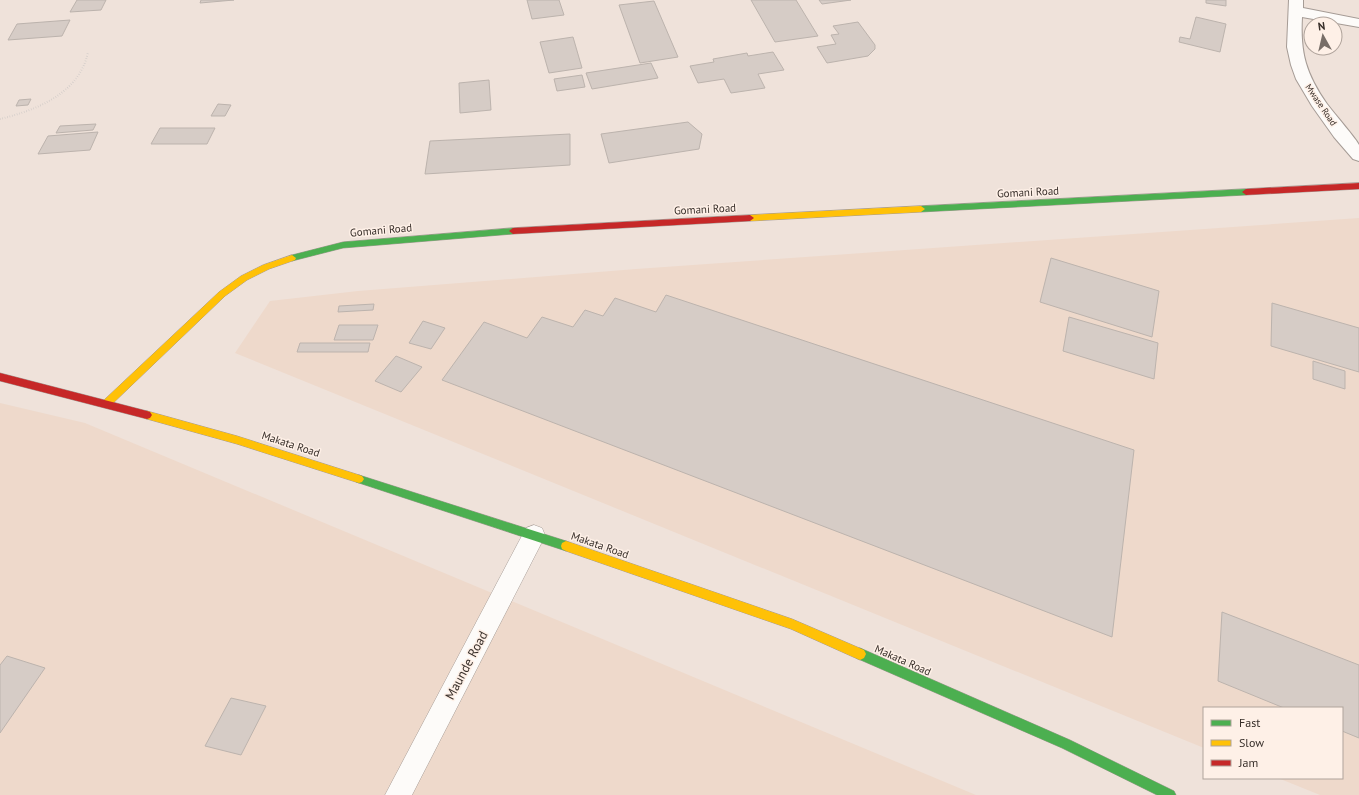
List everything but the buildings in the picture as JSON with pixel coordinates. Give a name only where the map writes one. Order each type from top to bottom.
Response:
[{"type":"street","points":[[1296,6],[1359,23]]},
{"type":"street","name":"Mwase Road","points":[[1296,6],[1294,52],[1307,87],[1344,138],[1359,155]]},
{"type":"street","name":"Gomani Road","points":[[106,404],[222,294],[244,278],[304,254],[343,245],[510,231],[1359,186]]},
{"type":"street","name":"Makata Road","points":[[0,377],[237,440],[534,535],[792,624],[1066,744],[1170,795]]},
{"type":"lane","name":"Maunde Road","points":[[398,795],[534,535]]},
{"type":"path","points":[[0,119],[19,115],[56,97],[71,85],[84,67],[88,52]]},
{"type":"shaded area","points":[[1359,218],[1359,795],[1320,795],[1280,779],[1343,779],[1343,707],[1203,707],[1203,748],[235,353],[270,301],[358,291],[636,269]]},
{"type":"shaded area","points":[[0,403],[85,423],[976,795],[0,795]]},
{"type":"traffic: fast","points":[[921,209],[1246,192]]},
{"type":"traffic: fast","points":[[292,258],[343,245],[513,231]]},
{"type":"traffic: fast","points":[[359,479],[566,546]]},
{"type":"traffic: fast","points":[[860,654],[1066,744],[1170,795]]},
{"type":"traffic: slow","points":[[750,218],[921,209]]},
{"type":"traffic: slow","points":[[106,404],[222,294],[244,278],[266,267],[292,258]]},
{"type":"traffic: slow","points":[[147,415],[237,440],[359,479]]},
{"type":"traffic: slow","points":[[566,546],[792,624],[860,654]]},
{"type":"traffic: jam","points":[[1246,192],[1359,186]]},
{"type":"traffic: jam","points":[[513,231],[750,218]]},
{"type":"traffic: jam","points":[[0,377],[147,415]]}]
